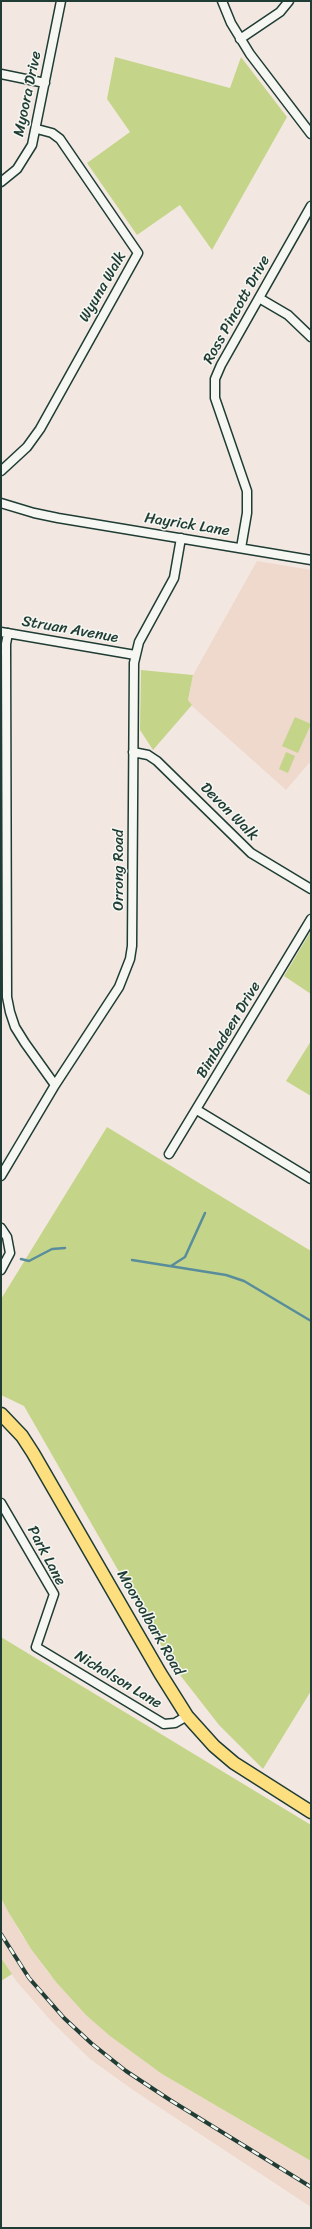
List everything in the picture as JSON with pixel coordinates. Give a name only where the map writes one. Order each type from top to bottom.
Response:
[{"type":"main road","name":"Mooroolbark Road","points":[[1,1414],[22,1436],[33,1453],[160,1673],[187,1716],[214,1746],[234,1763],[311,1812]]},
{"type":"street","name":"Myoora Drive","points":[[1,182],[17,169],[26,157],[37,129],[61,1]]},
{"type":"street","points":[[222,1],[240,39],[311,134]]},
{"type":"street","points":[[240,39],[280,12],[289,1]]},
{"type":"street","points":[[1,74],[45,83]]},
{"type":"street","name":"Wyuna Walk","points":[[1,471],[27,447],[40,428],[138,253],[60,139],[52,133],[37,129]]},
{"type":"street","name":"Ross Pincott Drive","points":[[241,548],[247,513],[246,491],[218,408],[214,385],[220,365],[259,298],[307,221],[311,206]]},
{"type":"street","points":[[259,298],[288,315],[311,337]]},
{"type":"street","name":"Hayrick Lane","points":[[1,503],[34,514],[311,560]]},
{"type":"street","name":"Orrong Road","points":[[1,1176],[55,1085],[119,987],[130,959],[132,930],[133,671],[135,655],[139,642],[174,578],[181,538]]},
{"type":"street","points":[[5,632],[7,997],[15,1027],[24,1043],[55,1085]]},
{"type":"street","name":"Struan Avenue","points":[[5,632],[135,655]]},
{"type":"street","name":"Devon Walk","points":[[133,752],[148,754],[157,761],[251,853],[311,889]]},
{"type":"street","name":"Bimbadeen Drive","points":[[169,1154],[198,1110],[311,919]]},
{"type":"street","points":[[198,1110],[311,1179]]},
{"type":"street","points":[[1,1228],[7,1237],[10,1253],[1,1270]]},
{"type":"street","name":"Park Lane","points":[[1,1503],[54,1594],[36,1647]]},
{"type":"street","name":"Nicholson Lane","points":[[36,1647],[164,1724],[175,1723],[187,1716]]},
{"type":"shaded area","points":[[257,561],[311,570],[311,765],[309,763],[286,790],[192,706],[188,700],[193,675]]},
{"type":"shaded area","points":[[1,1898],[21,1934],[47,1971],[76,2004],[110,2036],[162,2074],[311,2161],[311,2207],[133,2090],[90,2059],[52,2022],[17,1982],[1,1958]]},
{"type":"green space","points":[[115,57],[230,88],[241,57],[287,117],[212,250],[180,205],[137,235],[87,163],[130,132],[107,99]]},
{"type":"green space","points":[[141,670],[193,675],[188,700],[192,705],[153,750],[140,730]]},
{"type":"green space","points":[[295,717],[311,724],[298,753],[282,746]]},
{"type":"green space","points":[[286,752],[295,756],[288,773],[279,769]]},
{"type":"green space","points":[[311,931],[311,994],[284,976]]},
{"type":"green space","points":[[311,1041],[311,1096],[286,1081]]},
{"type":"green space","points":[[107,1127],[311,1251],[311,1691],[263,1769],[219,1725],[173,1666],[24,1406],[1,1395],[1,1299]]},
{"type":"green space","points":[[1,1637],[311,1825],[311,2161],[162,2074],[110,2036],[86,2015],[56,1982],[31,1949],[9,1913],[1,1898]]},
{"type":"green space","points":[[1,1958],[12,1974],[1,1981]]},
{"type":"waterway","points":[[171,1266],[185,1257],[205,1213]]},
{"type":"waterway","points":[[21,1259],[29,1261],[52,1249],[65,1248]]},
{"type":"waterway","points":[[132,1260],[226,1275],[244,1281],[311,1321]]},
{"type":"railway","points":[[1,1934],[29,1978],[64,2018],[91,2043],[126,2071],[170,2100],[311,2187]]}]
